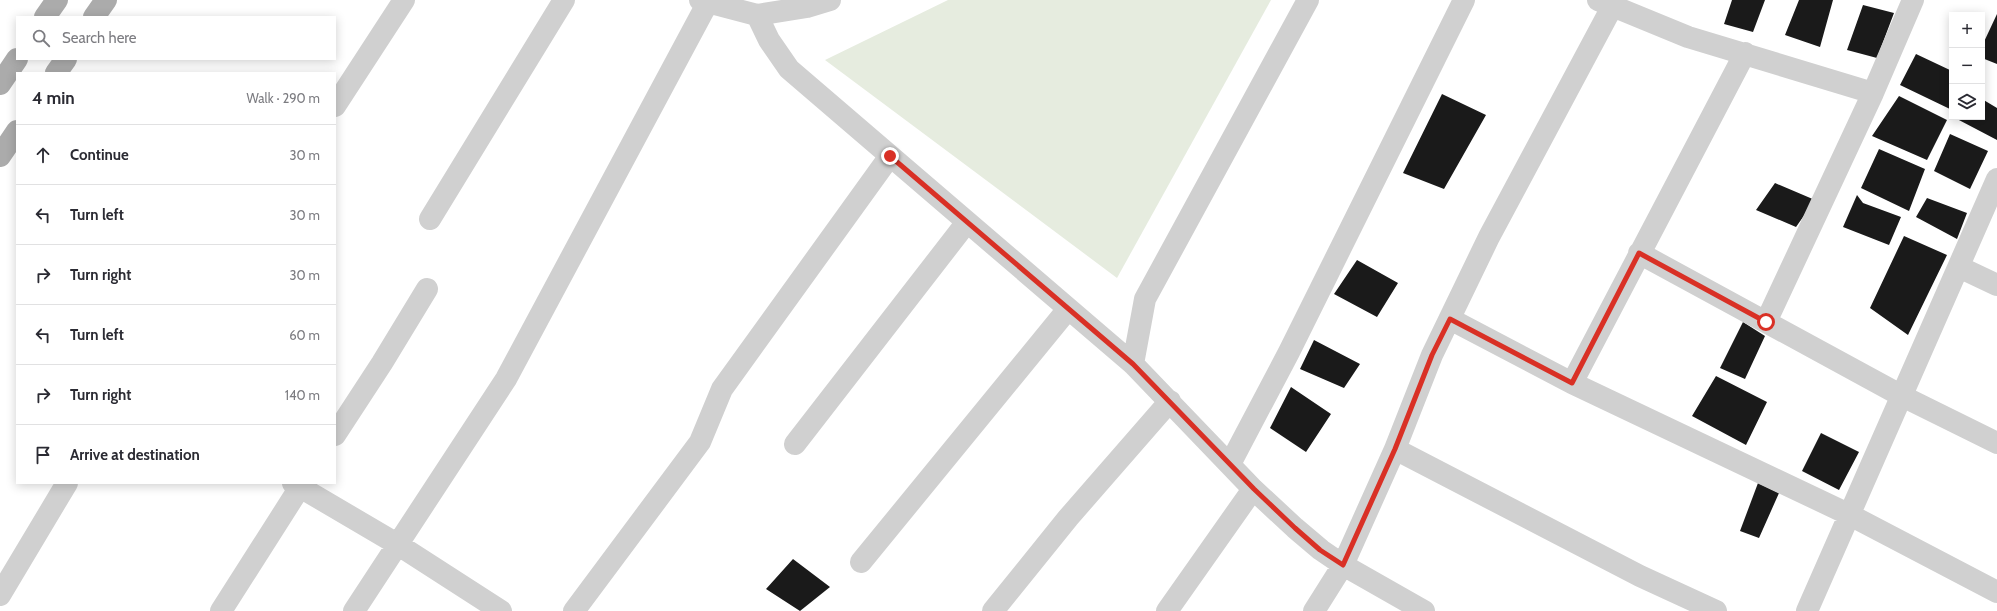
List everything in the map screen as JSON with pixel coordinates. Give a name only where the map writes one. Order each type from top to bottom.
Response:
[{"type":"main road","points":[[46,16],[56,0]]},
{"type":"main road","points":[[95,16],[106,0]]},
{"type":"main road","points":[[0,84],[16,60]]},
{"type":"main road","points":[[57,72],[65,60]]},
{"type":"main road","points":[[0,156],[16,132]]},
{"type":"street","points":[[336,104],[404,0]]},
{"type":"street","points":[[430,219],[564,0]]},
{"type":"street","points":[[354,611],[506,379],[704,1],[757,15],[807,7],[830,0]]},
{"type":"street","points":[[1133,364],[1145,299],[1308,0]]},
{"type":"street","points":[[1230,464],[1289,352],[1464,0]]},
{"type":"street","points":[[1766,322],[1873,93],[1913,0]]},
{"type":"street","points":[[1314,611],[1343,565],[1395,449],[1432,355],[1605,3],[1688,37],[1873,93]]},
{"type":"street","points":[[757,15],[769,40],[789,69],[1133,364],[1254,489],[1300,532],[1343,565],[1424,611]]},
{"type":"street","points":[[1572,383],[1744,53]]},
{"type":"street","points":[[574,611],[700,442],[722,389],[890,156]]},
{"type":"street","points":[[1807,611],[1848,514],[1902,396],[1997,179]]},
{"type":"street","points":[[795,444],[967,222]]},
{"type":"street","points":[[1639,253],[1902,396],[1997,443]]},
{"type":"street","points":[[1959,267],[1997,285]]},
{"type":"street","points":[[336,433],[382,363],[427,289]]},
{"type":"street","points":[[861,562],[1068,309]]},
{"type":"street","points":[[1450,319],[1572,383],[1848,514],[1997,592]]},
{"type":"street","points":[[992,611],[1068,518],[1170,401]]},
{"type":"street","points":[[1395,449],[1640,576],[1716,611]]},
{"type":"street","points":[[0,595],[66,484]]},
{"type":"street","points":[[221,611],[299,484],[397,544],[501,611]]},
{"type":"street","points":[[1167,611],[1254,489]]},
{"type":"shaded area","points":[[948,0],[1271,0],[1117,278],[825,60]]},
{"type":"building","points":[[1732,0],[1765,0],[1753,32],[1724,24]]},
{"type":"building","points":[[1799,0],[1833,0],[1820,47],[1785,35]]},
{"type":"building","points":[[1863,5],[1894,13],[1877,58],[1847,50]]},
{"type":"building","points":[[1997,14],[1997,64],[1985,59],[1985,40]]},
{"type":"building","points":[[1916,54],[1949,70],[1949,109],[1900,85]]},
{"type":"building","points":[[1442,94],[1486,115],[1444,189],[1403,173]]},
{"type":"building","points":[[1899,96],[1947,120],[1927,160],[1872,136]]},
{"type":"building","points":[[1985,101],[1997,108],[1997,140],[1959,120],[1985,120]]},
{"type":"building","points":[[1950,134],[1988,151],[1970,189],[1934,171]]},
{"type":"building","points":[[1879,149],[1925,169],[1909,211],[1861,188]]},
{"type":"building","points":[[1775,183],[1815,200],[1796,227],[1756,210]]},
{"type":"building","points":[[1857,195],[1863,203],[1901,217],[1889,245],[1843,227]]},
{"type":"building","points":[[1927,198],[1967,213],[1957,239],[1916,217]]},
{"type":"building","points":[[1904,236],[1947,255],[1908,335],[1870,308]]},
{"type":"building","points":[[1357,260],[1398,283],[1377,317],[1334,294]]},
{"type":"building","points":[[1743,322],[1765,336],[1745,379],[1720,368]]},
{"type":"building","points":[[1314,340],[1360,364],[1344,388],[1300,369]]},
{"type":"building","points":[[1716,376],[1767,402],[1746,445],[1692,416]]},
{"type":"building","points":[[1291,387],[1331,414],[1306,452],[1270,428]]},
{"type":"building","points":[[1821,433],[1859,452],[1839,490],[1802,471]]},
{"type":"building","points":[[1758,483],[1779,493],[1759,538],[1740,531]]},
{"type":"building","points":[[793,559],[830,587],[800,611],[766,589]]},
{"type":"route","points":[[890,156],[1133,364],[1254,489],[1320,550],[1343,565],[1395,449],[1432,355],[1450,319],[1572,383],[1639,253],[1766,322]]}]
